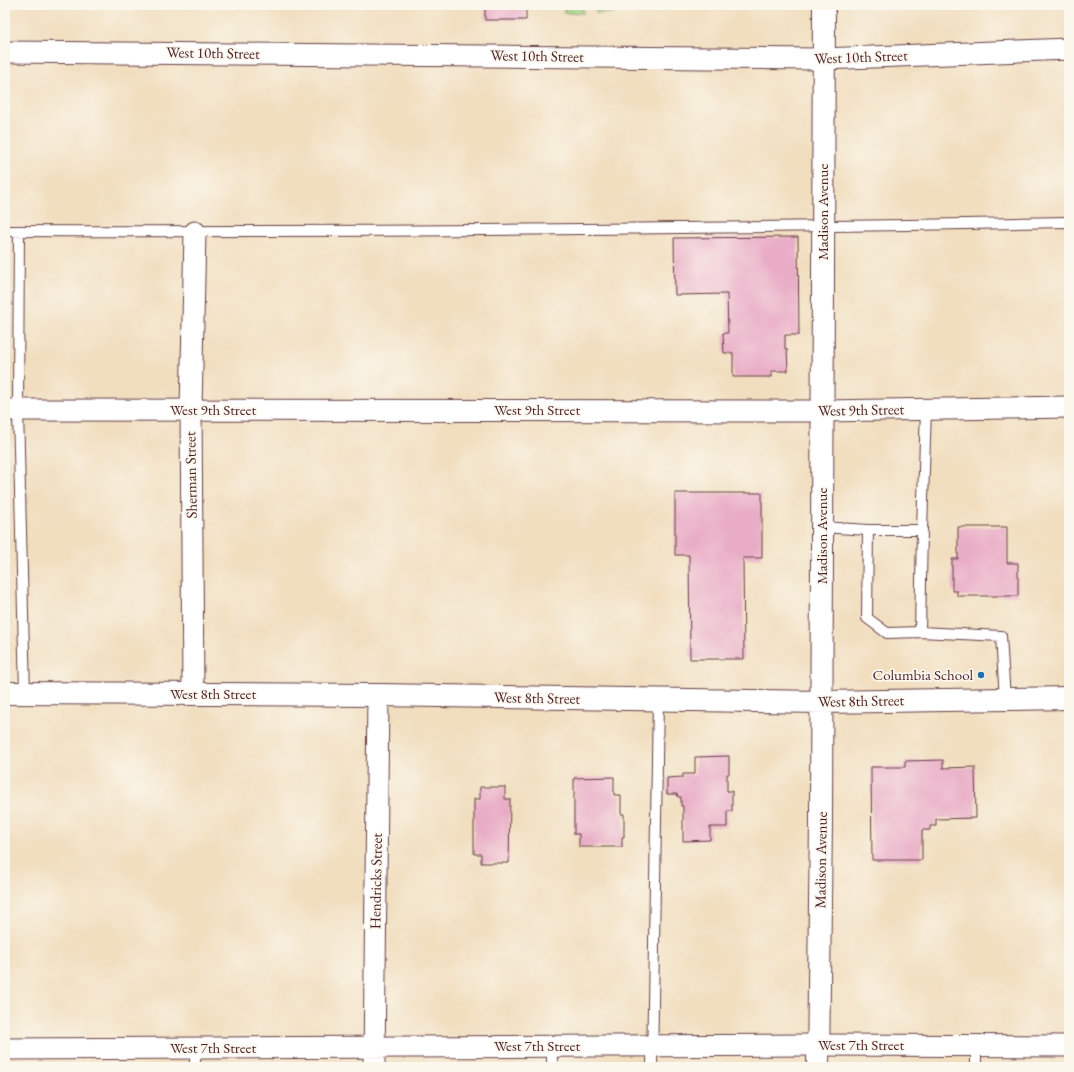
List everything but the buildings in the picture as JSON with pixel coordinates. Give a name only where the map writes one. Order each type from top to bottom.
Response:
[{"type":"street","name":"Madison Avenue","points":[[818,1067],[822,702],[824,5]]},
{"type":"street","name":"West 10th Street","points":[[5,52],[823,59],[1069,49]]},
{"type":"street","name":"Sherman Street","points":[[193,694],[191,410],[195,232]]},
{"type":"street","name":"West 9th Street","points":[[12,410],[823,410],[1069,407]]},
{"type":"street","name":"West 8th Street","points":[[15,693],[378,695],[822,702],[1069,698]]},
{"type":"street","name":"Hendricks Street","points":[[374,1057],[378,695]]},
{"type":"street","name":"West 7th Street","points":[[5,1049],[195,1057],[374,1057],[552,1046],[1069,1046]]},
{"type":"lane","points":[[5,231],[195,232],[823,227],[1069,222]]},
{"type":"lane","points":[[15,693],[12,410],[19,231]]},
{"type":"lane","points":[[920,632],[926,409]]},
{"type":"lane","points":[[822,527],[868,530],[922,530]]},
{"type":"lane","points":[[868,530],[867,618],[887,633],[920,632],[1000,636],[1005,699]]},
{"type":"lane","points":[[652,1067],[658,699]]},
{"type":"lane","points":[[552,1046],[552,1067]]},
{"type":"lane","points":[[976,1046],[976,1067]]},
{"type":"green space","points":[[564,5],[583,5],[583,13],[564,13]]},
{"type":"green space","points":[[596,5],[616,5],[616,13],[596,13]]},
{"type":"place","name":"Columbia School","points":[[981,675]]}]
